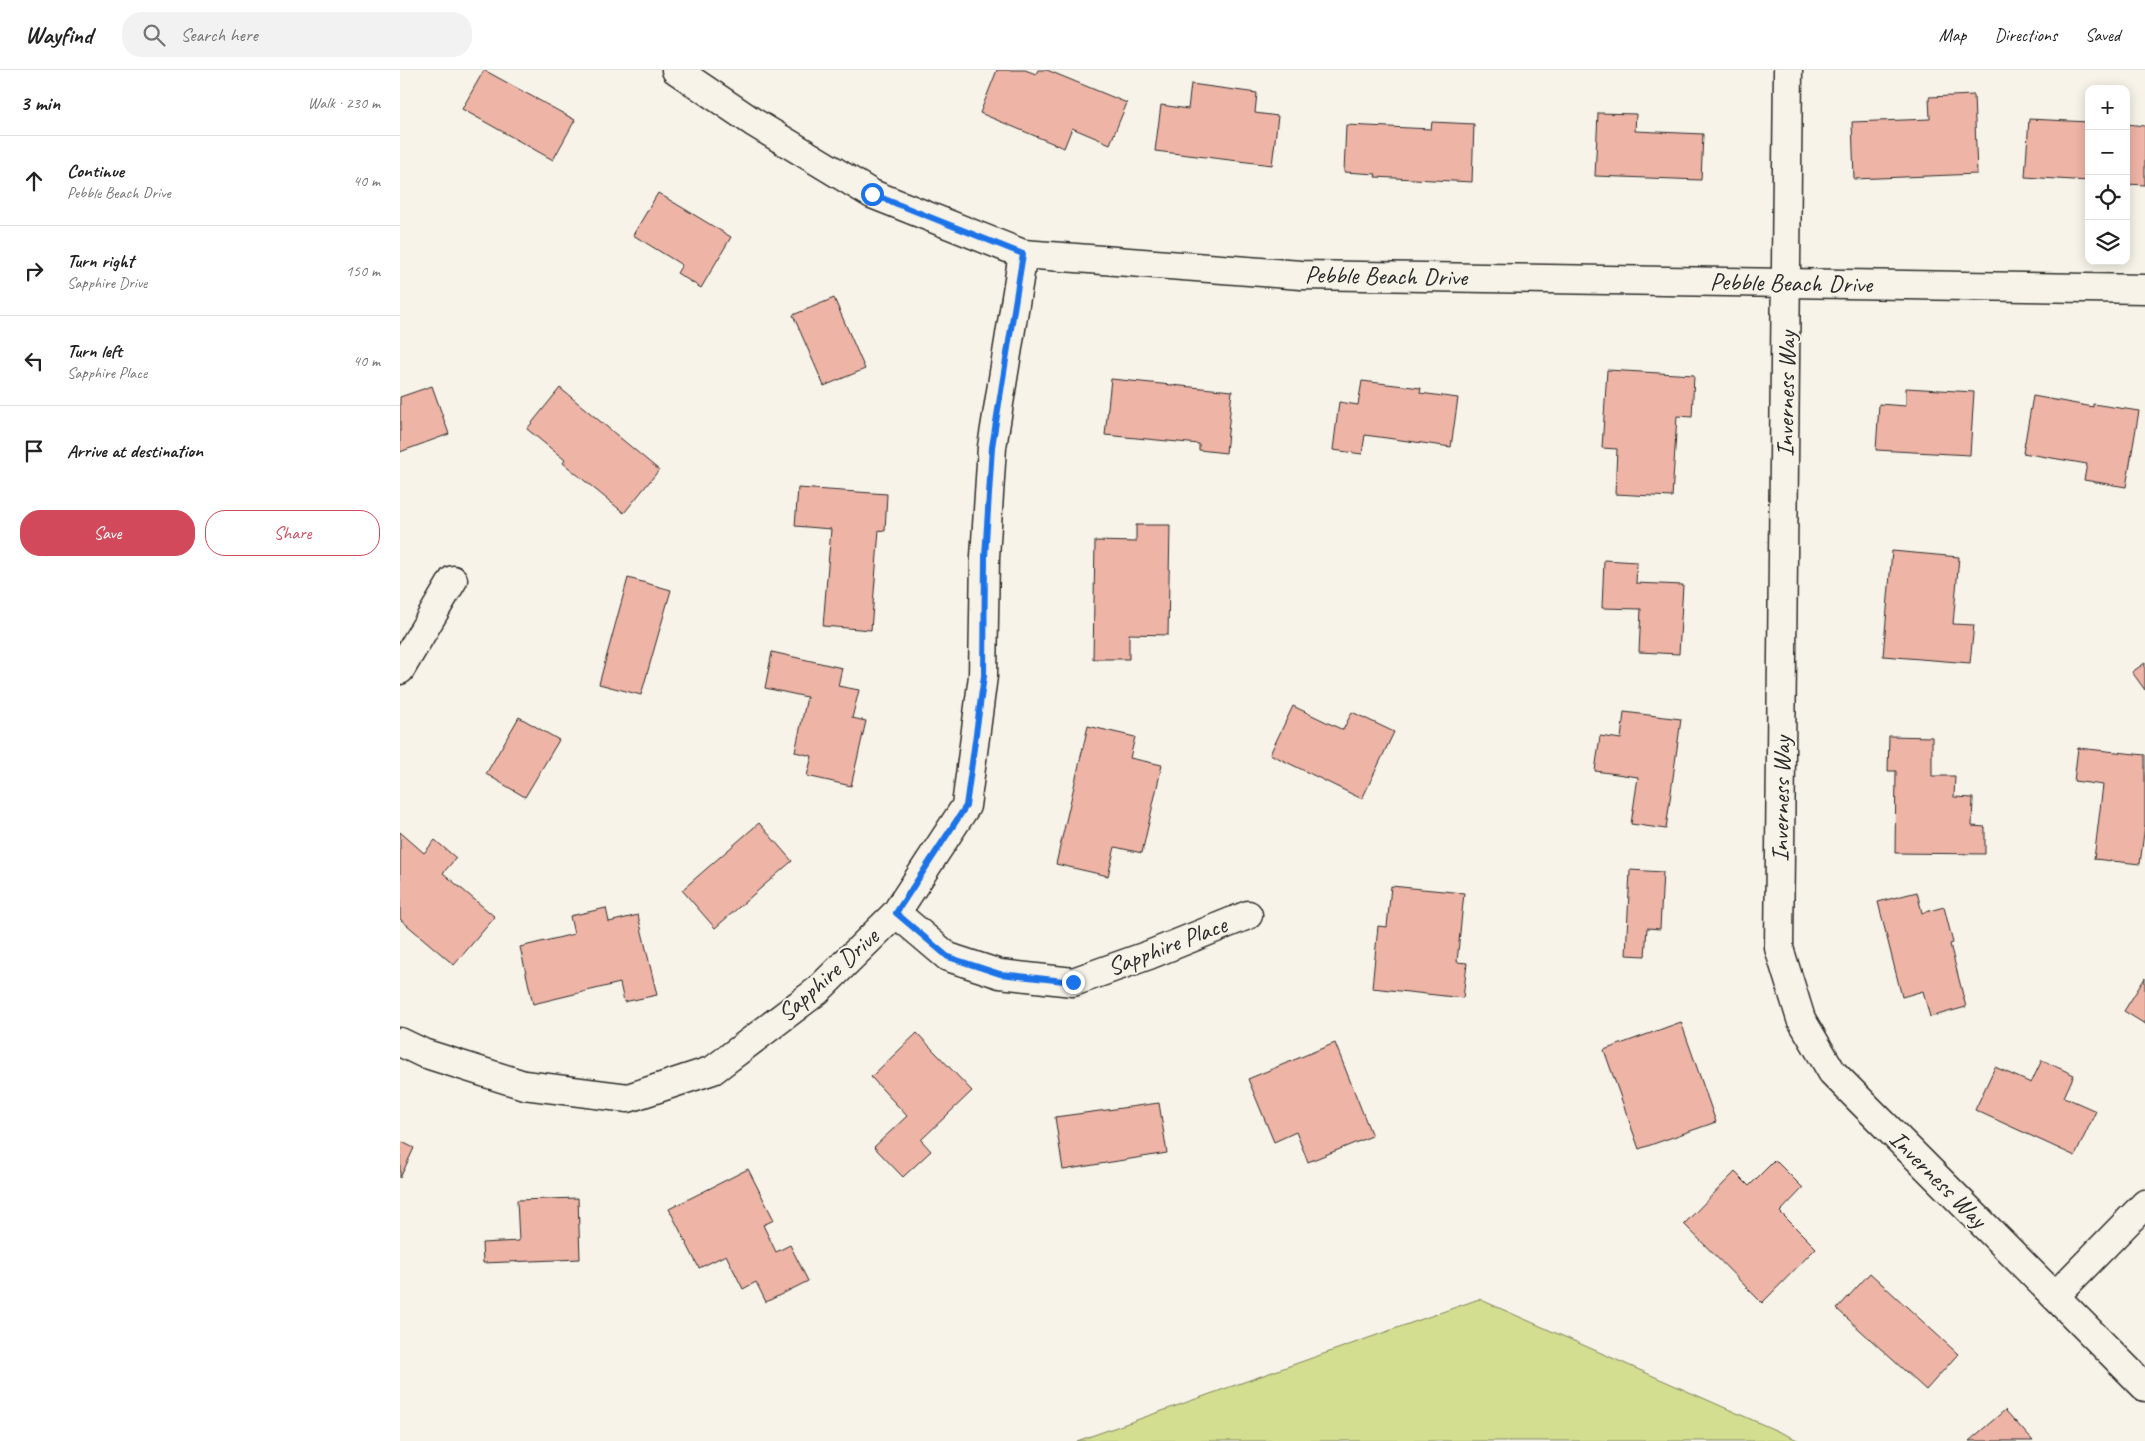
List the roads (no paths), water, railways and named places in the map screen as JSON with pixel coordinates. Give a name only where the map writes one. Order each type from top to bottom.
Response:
[{"type":"street","name":"Pebble Beach Drive","points":[[676,70],[752,122],[872,194],[1023,254],[1301,275],[2145,289]]},
{"type":"street","name":"Inverness Way","points":[[1788,70],[1779,948],[1801,1019],[1832,1072],[2145,1387]]},
{"type":"street","name":"Sapphire Drive","points":[[400,1042],[422,1053],[524,1085],[628,1098],[713,1070],[817,991],[896,913],[966,806],[984,676],[985,557],[992,447],[1023,254]]},
{"type":"street","points":[[400,670],[453,580]]},
{"type":"street","name":"Sapphire Place","points":[[896,913],[948,957],[1000,974],[1073,982],[1149,955],[1248,915]]},
{"type":"street","points":[[2055,1296],[2145,1204]]}]
